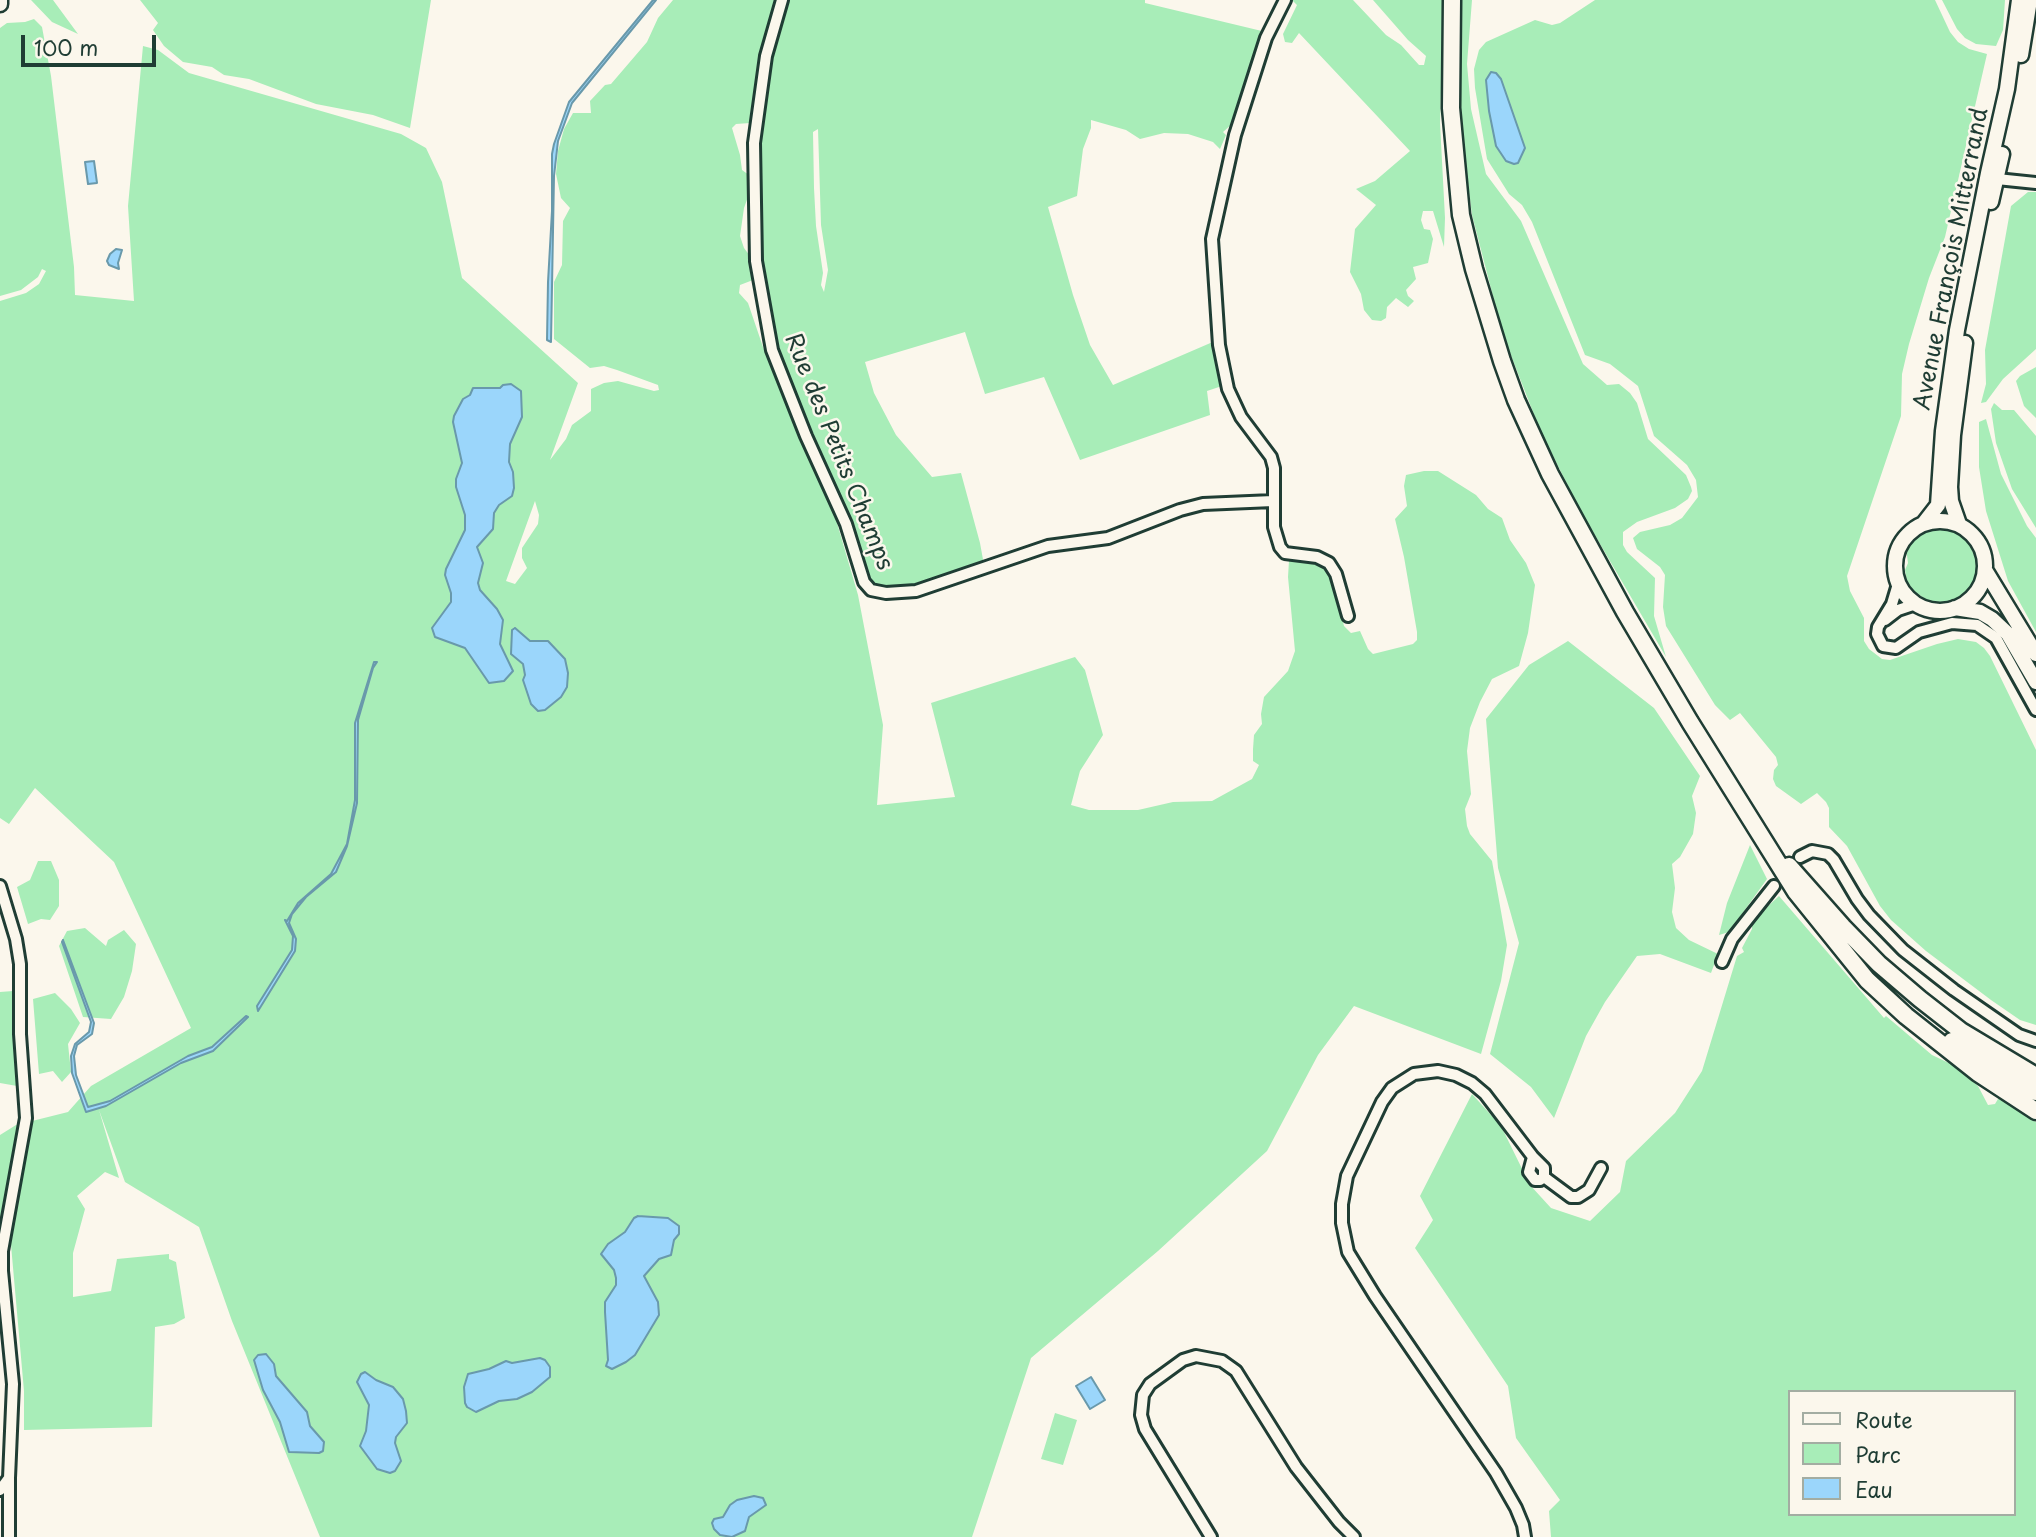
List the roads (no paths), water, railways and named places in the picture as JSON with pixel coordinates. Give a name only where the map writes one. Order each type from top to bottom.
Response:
[{"type":"highway","points":[[1452,0],[1451,108],[1461,215],[1481,295],[1506,374],[1550,474],[1690,722],[1796,892],[1867,980],[1906,1016],[1978,1073],[2036,1111]]},
{"type":"highway","points":[[1755,826],[1843,927],[1880,964],[1961,1031],[2036,1076]]},
{"type":"highway","points":[[1835,938],[1910,1009],[1965,1049],[2036,1092]]},
{"type":"main road","name":"Avenue François Mitterrand","points":[[1924,523],[1938,505],[1943,431],[1957,330],[2007,89],[2019,0]]},
{"type":"main road","name":"Avenue François Mitterrand","points":[[1959,524],[1951,501],[1953,435],[1967,322],[2030,0]]},
{"type":"main road","points":[[1955,608],[1970,599],[1981,585],[1985,570],[1983,550],[1973,535],[1959,524],[1942,520],[1924,523],[1909,532],[1898,546],[1894,563],[1898,584],[1906,596],[1916,604],[1938,611],[1955,608],[1980,612],[1992,619],[2008,634],[2036,682]]},
{"type":"main road","points":[[1985,570],[2036,654]]},
{"type":"street","name":"Rue des Petits Champs","points":[[782,0],[766,56],[754,143],[756,261],[772,350],[806,436],[846,524],[864,582],[871,590],[886,593],[916,591],[1048,546],[1108,538],[1203,504],[1273,501]]},
{"type":"street","points":[[1285,0],[1266,37],[1235,135],[1212,239],[1219,345],[1228,389],[1241,417],[1271,457],[1274,468],[1274,527],[1280,547],[1285,554],[1317,557],[1329,563],[1336,574],[1348,616]]},
{"type":"street","points":[[1997,179],[2036,183]]},
{"type":"street","points":[[1898,584],[1892,604],[1878,627],[1877,634],[1883,646],[1889,649],[1902,645],[1919,632],[1952,623],[1977,625],[1988,630],[2003,648],[2036,710]]},
{"type":"street","points":[[1883,621],[1916,604]]},
{"type":"street","points":[[1800,857],[1812,851],[1828,853],[1869,915],[1903,950],[1954,990],[2019,1035],[2036,1041]]},
{"type":"street","points":[[0,886],[16,939],[20,964],[20,1034],[26,1118],[2,1251],[13,1384],[9,1537]]},
{"type":"street","points":[[1722,962],[1732,939],[1774,886]]},
{"type":"street","points":[[1525,1537],[1516,1508],[1496,1473],[1348,1252],[1342,1223],[1343,1196],[1349,1170],[1382,1102],[1392,1088],[1406,1078],[1430,1072],[1455,1075],[1472,1083],[1485,1094],[1532,1157],[1531,1177],[1535,1180],[1544,1177],[1571,1197],[1578,1197],[1589,1190],[1601,1168]]},
{"type":"street","points":[[1211,1537],[1145,1429],[1141,1415],[1143,1395],[1150,1384],[1183,1360],[1196,1356],[1222,1361],[1236,1371],[1296,1467],[1354,1537]]},
{"type":"street","points":[[0,1490],[9,1478]]},
{"type":"water","points":[[653,0],[656,0],[572,103],[558,141],[554,176],[551,342],[547,340],[554,144],[569,102]]},
{"type":"water","points":[[1491,72],[1501,79],[1525,148],[1518,163],[1506,161],[1496,146],[1486,80]]},
{"type":"water","points":[[94,161],[97,183],[88,184],[85,162]]},
{"type":"water","points":[[116,249],[122,250],[119,269],[109,265],[107,261]]},
{"type":"water","points":[[511,384],[521,391],[522,417],[510,444],[509,462],[514,488],[512,496],[499,505],[494,513],[493,529],[477,547],[483,563],[478,583],[480,590],[503,620],[500,644],[513,671],[504,681],[489,683],[465,648],[435,637],[432,628],[451,602],[446,569],[465,530],[465,515],[456,487],[462,463],[454,416],[473,388],[500,388]]},
{"type":"water","points":[[515,628],[530,641],[548,641],[565,659],[567,687],[561,697],[545,710],[538,711],[531,704],[523,680],[523,664],[511,654],[512,630]]},
{"type":"water","points":[[374,662],[377,662],[358,720],[357,803],[347,846],[336,872],[306,897],[292,914],[289,923],[296,939],[295,951],[258,1011],[257,1006],[292,950],[293,936],[285,920],[287,921],[298,903],[331,874],[347,844],[355,800],[355,723]]},
{"type":"water","points":[[63,940],[94,1023],[92,1034],[77,1045],[74,1056],[76,1075],[88,1107],[110,1101],[188,1056],[212,1047],[248,1017],[213,1051],[181,1063],[106,1106],[86,1112],[72,1073],[71,1056],[75,1044],[89,1032],[91,1022]]},
{"type":"water","points":[[638,1216],[668,1218],[679,1226],[679,1234],[674,1240],[671,1255],[659,1259],[644,1276],[658,1302],[659,1315],[635,1355],[612,1369],[606,1366],[605,1302],[616,1285],[616,1278],[614,1270],[601,1254]]},
{"type":"water","points":[[266,1354],[274,1364],[276,1376],[307,1412],[310,1426],[324,1442],[323,1451],[289,1452],[280,1422],[263,1390],[254,1360],[258,1355]]},
{"type":"water","points":[[540,1358],[550,1367],[550,1377],[532,1392],[517,1399],[499,1401],[476,1412],[467,1407],[464,1387],[468,1374],[506,1361],[512,1363]]},
{"type":"water","points":[[365,1372],[393,1387],[403,1399],[406,1411],[407,1423],[396,1437],[395,1443],[401,1461],[395,1471],[390,1473],[377,1469],[360,1446],[366,1431],[369,1405],[357,1382]]},
{"type":"water","points":[[1091,1377],[1105,1400],[1090,1409],[1076,1386]]},
{"type":"water","points":[[754,1496],[763,1498],[766,1505],[749,1517],[745,1531],[732,1537],[720,1535],[714,1529],[714,1519],[723,1517],[730,1505],[737,1500]]}]
